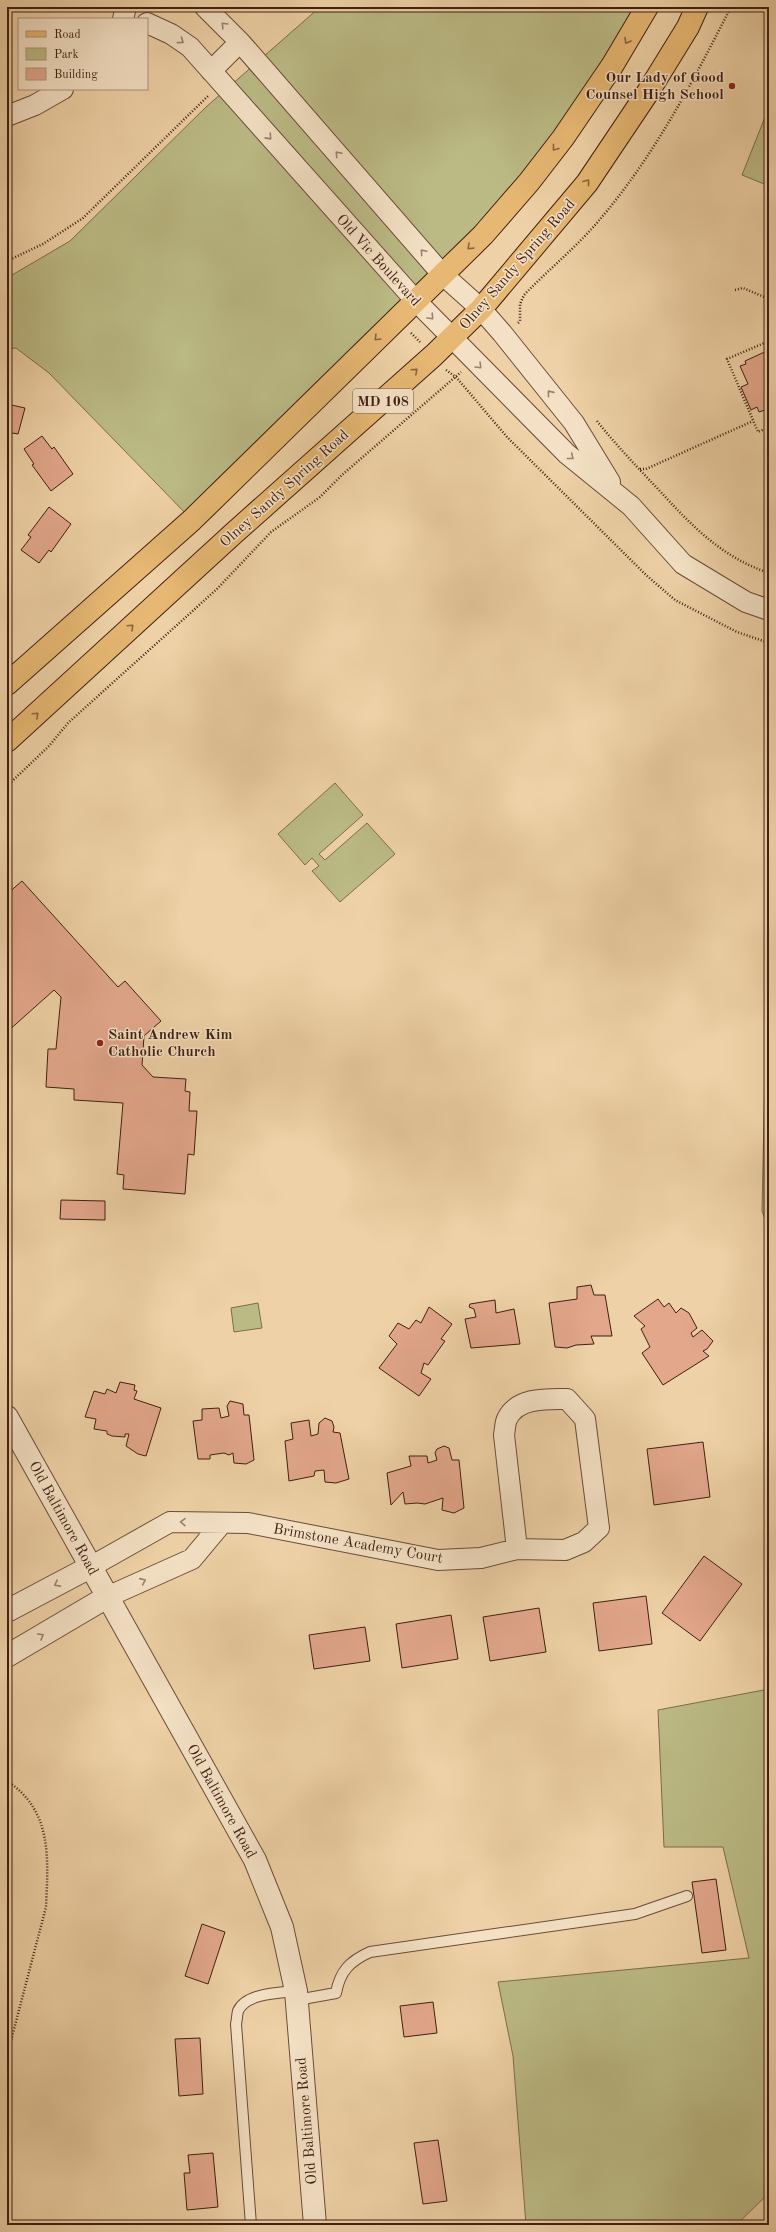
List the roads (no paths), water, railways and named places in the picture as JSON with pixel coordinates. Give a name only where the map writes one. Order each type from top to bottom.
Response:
[{"type":"main road","name":"MD 108","points":[[7,684],[192,520],[483,235],[563,138],[612,66],[647,7]]},
{"type":"main road","name":"Olney Sandy Spring Road","points":[[7,741],[234,533],[434,355],[481,309],[587,183],[648,92],[688,27],[697,7]]},
{"type":"street","name":"Old Vic Boulevard","points":[[205,7],[240,42],[442,274],[481,309],[574,423],[617,494]]},
{"type":"street","name":"Old Vic Boulevard","points":[[148,23],[171,34],[190,47],[415,300],[451,338],[567,454],[617,494],[683,564],[746,602],[769,610]]},
{"type":"street","points":[[216,77],[240,42]]},
{"type":"street","points":[[7,116],[35,105],[61,90]]},
{"type":"street","name":"Brimstone Academy Court","points":[[92,1566],[170,1522],[248,1523],[438,1560],[481,1558],[517,1549],[565,1550],[584,1542],[599,1528],[585,1419],[567,1399],[543,1399],[528,1402],[513,1411],[507,1419],[504,1435],[517,1549]]},
{"type":"street","name":"Old Baltimore Road","points":[[7,1417],[92,1566],[107,1597],[255,1860],[282,1926],[296,1996],[315,2225]]},
{"type":"street","points":[[7,1656],[107,1597],[192,1559],[222,1523]]},
{"type":"street","points":[[7,1611],[92,1566]]},
{"type":"lane","points":[[251,2225],[236,2024],[238,2011],[246,2002],[263,1996],[296,1996],[336,1993],[338,1978],[355,1959],[370,1952],[635,1914],[687,1896]]},
{"type":"place","name":"Our Lady of Good Counsel High School","points":[[732,86]]},
{"type":"place","name":"Saint Andrew Kim Catholic Church","points":[[100,1043]]}]
